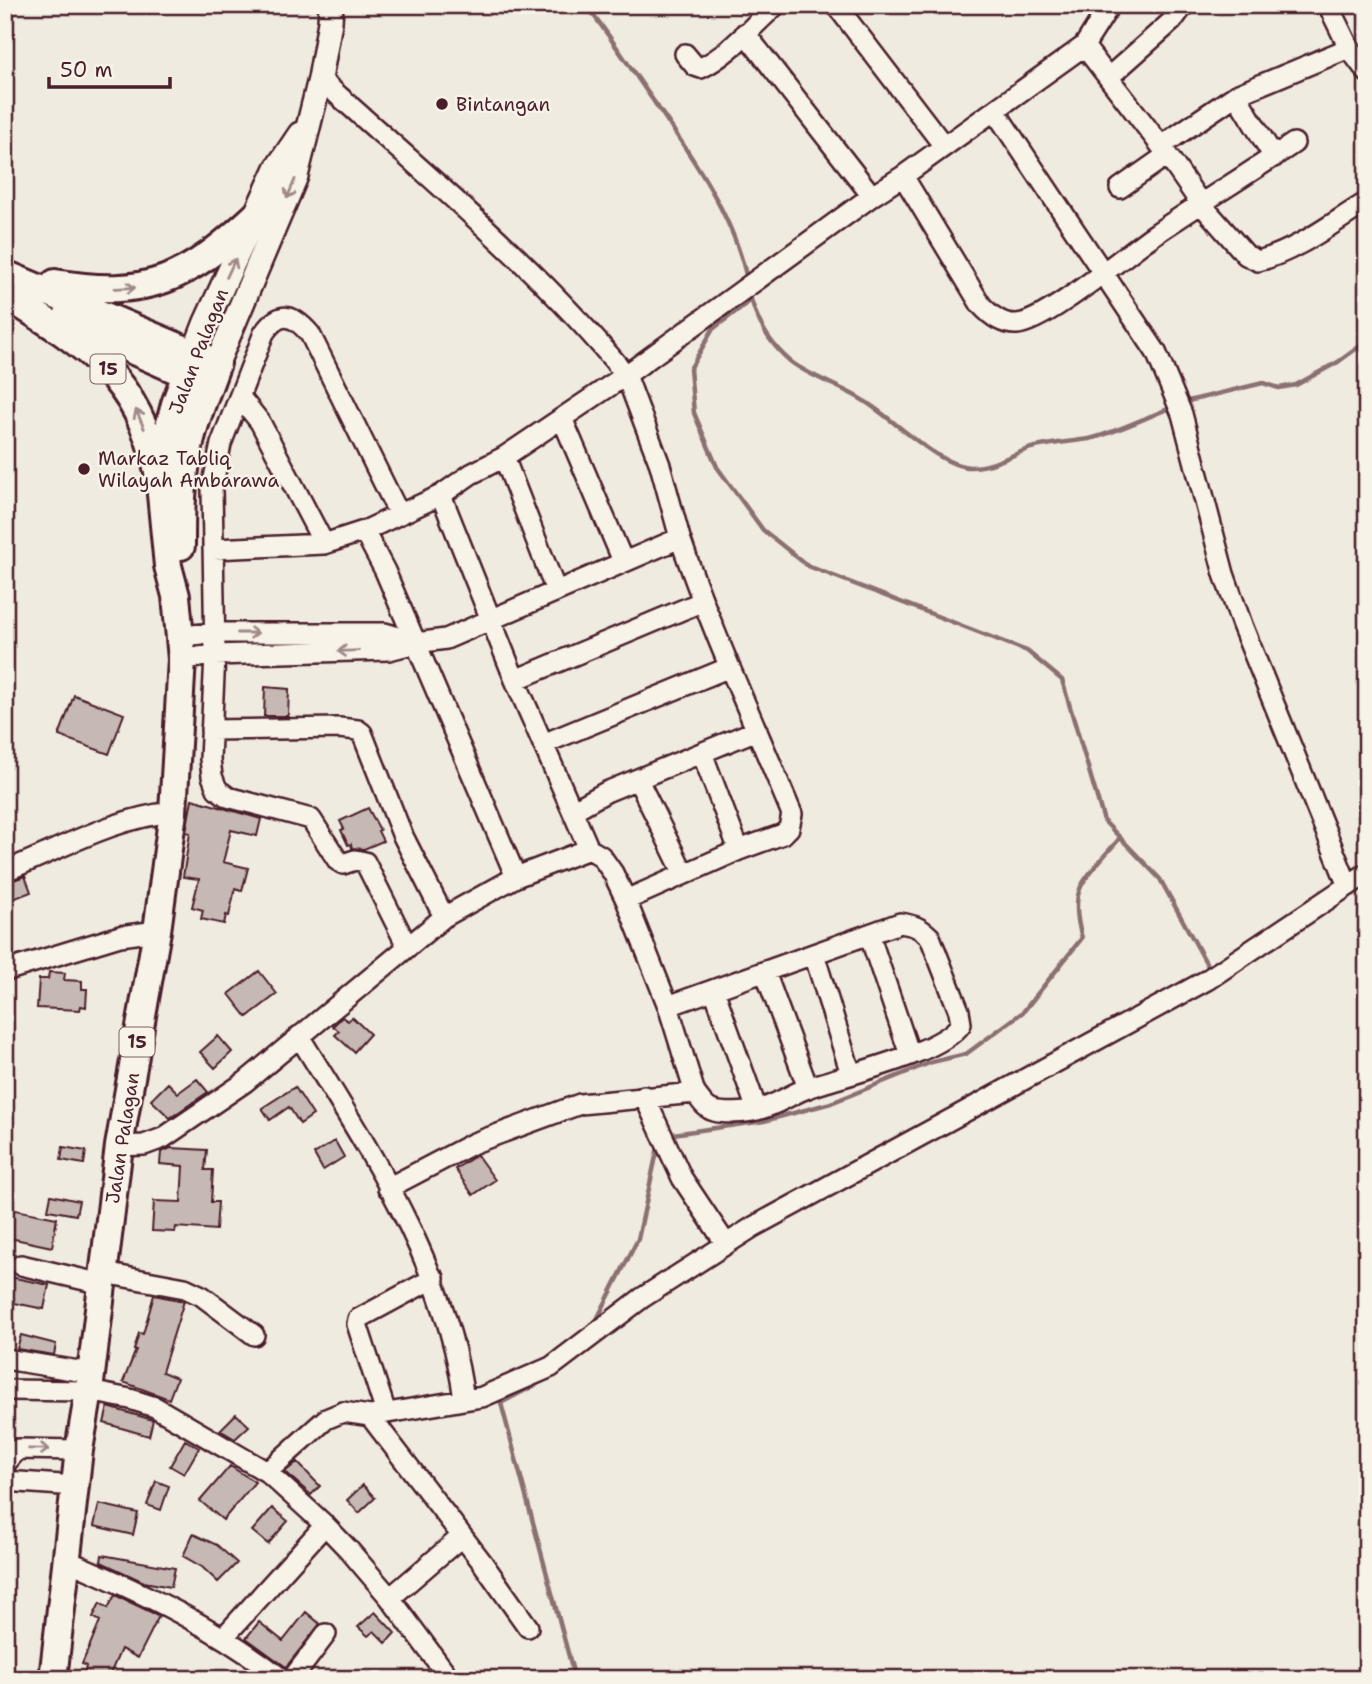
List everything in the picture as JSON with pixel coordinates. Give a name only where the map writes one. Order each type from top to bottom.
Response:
[{"type":"highway","points":[[6,285],[91,290],[139,288],[182,273],[222,247],[255,216]]},
{"type":"highway","name":"15","points":[[6,285],[202,369]]},
{"type":"highway","name":"15","points":[[6,285],[104,363],[133,402],[152,446],[160,484]]},
{"type":"highway","name":"Jalan Palagan","points":[[53,1679],[79,1450],[119,1146],[157,931],[173,812],[181,647],[176,596],[167,566],[160,484],[166,438],[202,369]]},
{"type":"highway","name":"Jalan Palagan","points":[[176,596],[181,563],[181,507],[187,457],[197,419],[202,369]]},
{"type":"main road","name":"Jalan Palagan","points":[[202,369],[296,176],[320,79],[331,5]]},
{"type":"main road","name":"Jalan Palagan","points":[[202,369],[255,216],[277,168],[308,123]]},
{"type":"street","points":[[685,54],[695,66],[701,68],[722,56],[776,5]]},
{"type":"street","points":[[836,5],[944,146]]},
{"type":"street","points":[[213,549],[324,544],[364,530],[441,495],[471,474],[504,457],[626,374],[1084,46],[1110,5]]},
{"type":"street","points":[[1110,77],[1172,20],[1184,5]]},
{"type":"street","points":[[1328,5],[1349,48],[1367,72]]},
{"type":"street","points":[[745,33],[872,196]]},
{"type":"street","points":[[1084,46],[1110,77],[1201,204],[1246,255],[1258,261],[1269,258],[1367,202]]},
{"type":"street","points":[[1120,188],[1164,150],[1236,95],[1349,48]]},
{"type":"street","points":[[320,79],[515,255],[602,345],[626,374],[660,465],[701,602],[792,814],[792,822],[783,834],[739,850],[626,900]]},
{"type":"street","points":[[1236,95],[1274,156]]},
{"type":"street","points":[[995,111],[1157,352],[1179,405],[1224,574],[1237,612],[1346,880]]},
{"type":"street","points":[[904,176],[981,305],[1001,321],[1017,324],[1035,318],[1104,273],[1123,256],[1294,143]]},
{"type":"street","points":[[399,514],[310,334],[293,318],[282,317],[272,322],[264,333],[221,444],[212,488],[215,632],[210,759],[212,776],[217,789],[228,797],[311,819],[338,861],[347,864],[355,860],[365,862],[407,946]]},
{"type":"street","points":[[240,397],[260,422],[324,544]]},
{"type":"street","points":[[562,418],[623,561]]},
{"type":"street","points":[[504,457],[556,591]]},
{"type":"street","points":[[441,495],[515,680],[589,849],[601,856],[626,900],[668,1006],[695,1093],[706,1107],[714,1111],[757,1110],[808,1088],[910,1055],[957,1031],[961,1024],[960,1011],[930,937],[922,929],[900,923],[668,1006]]},
{"type":"street","points":[[364,530],[385,571],[516,877]]},
{"type":"street","points":[[181,647],[215,655],[389,650],[446,639],[680,538]]},
{"type":"street","points":[[515,680],[701,602]]},
{"type":"street","points":[[181,647],[215,632],[385,633],[416,643]]},
{"type":"street","points":[[544,744],[730,667]]},
{"type":"street","points":[[211,730],[347,728],[362,733],[402,834],[444,918]]},
{"type":"street","points":[[574,810],[606,792],[757,730]]},
{"type":"street","points":[[702,753],[739,850]]},
{"type":"street","points":[[638,780],[684,874]]},
{"type":"street","points":[[5,871],[85,835],[133,819],[173,812]]},
{"type":"street","points":[[119,1146],[144,1145],[163,1138],[245,1082],[444,918],[516,877],[589,849]]},
{"type":"street","points":[[267,1472],[326,1419],[343,1412],[378,1415],[482,1397],[551,1367],[642,1298],[726,1244],[866,1163],[1207,980],[1346,880],[1367,873]]},
{"type":"street","points":[[5,971],[74,948],[120,936],[157,931]]},
{"type":"street","points":[[869,934],[910,1055]]},
{"type":"street","points":[[814,954],[852,1074]]},
{"type":"street","points":[[765,972],[808,1088]]},
{"type":"street","points":[[714,990],[757,1110]]},
{"type":"street","points":[[299,1036],[373,1158],[434,1278],[455,1343],[464,1400]]},
{"type":"street","points":[[388,1188],[474,1143],[580,1104],[695,1093]]},
{"type":"street","points":[[644,1096],[682,1178],[726,1244]]},
{"type":"street","points":[[21,1265],[185,1288],[202,1296],[254,1335]]},
{"type":"street","points":[[434,1278],[358,1319],[378,1415],[461,1537],[528,1627]]},
{"type":"street","points":[[5,1359],[90,1382],[155,1407],[267,1472],[325,1525],[390,1598],[450,1679]]},
{"type":"street","points":[[5,1390],[90,1382]]},
{"type":"street","points":[[5,1464],[18,1449],[79,1450]]},
{"type":"street","points":[[5,1481],[76,1486]]},
{"type":"street","points":[[223,1638],[325,1525]]},
{"type":"street","points":[[390,1598],[461,1537]]},
{"type":"street","points":[[68,1561],[126,1585],[183,1614],[282,1679]]},
{"type":"street","points":[[292,1679],[326,1634]]},
{"type":"building","points":[[265,687],[289,689],[288,716],[264,716]]},
{"type":"building","points":[[74,695],[124,714],[109,754],[59,736]]},
{"type":"building","points":[[192,799],[261,819],[257,836],[231,830],[223,862],[248,868],[242,891],[235,889],[229,916],[226,915],[224,924],[201,919],[203,910],[192,907],[199,879],[183,877],[190,833],[186,832]]},
{"type":"building","points":[[368,808],[383,841],[364,849],[352,848],[341,830],[344,829],[340,821]]},
{"type":"building","points":[[25,876],[31,892],[5,902],[5,883]]},
{"type":"building","points":[[259,971],[277,994],[247,1017],[229,994]]},
{"type":"building","points":[[49,972],[65,973],[64,980],[82,981],[82,989],[87,989],[86,1007],[81,1006],[80,1010],[37,1008],[39,979],[48,979]]},
{"type":"building","points":[[342,1017],[348,1021],[352,1017],[370,1034],[354,1052],[335,1035],[339,1031],[333,1026]]},
{"type":"building","points":[[218,1036],[232,1052],[215,1068],[200,1052]]},
{"type":"building","points":[[197,1079],[208,1092],[170,1118],[151,1100],[168,1083],[178,1093]]},
{"type":"building","points":[[295,1087],[313,1115],[300,1124],[289,1107],[270,1120],[262,1108]]},
{"type":"building","points":[[335,1141],[344,1157],[323,1170],[314,1154]]},
{"type":"building","points":[[63,1147],[86,1151],[84,1164],[61,1160]]},
{"type":"building","points":[[171,1148],[207,1150],[205,1170],[213,1170],[211,1202],[218,1202],[216,1230],[176,1227],[175,1232],[152,1231],[154,1201],[181,1202],[183,1166],[160,1164],[161,1152]]},
{"type":"building","points":[[477,1155],[495,1180],[473,1195],[455,1169]]},
{"type":"building","points":[[51,1195],[79,1201],[76,1215],[48,1210]]},
{"type":"building","points":[[5,1208],[57,1218],[52,1247],[5,1237]]},
{"type":"building","points":[[10,1277],[49,1285],[44,1309],[5,1301]]},
{"type":"building","points":[[154,1295],[184,1301],[162,1372],[177,1378],[169,1399],[123,1382],[136,1350],[139,1333],[143,1334]]},
{"type":"building","points":[[21,1335],[56,1344],[54,1355],[17,1349]]},
{"type":"building","points":[[108,1407],[153,1420],[149,1436],[104,1423]]},
{"type":"building","points":[[236,1414],[249,1426],[235,1439],[220,1430]]},
{"type":"building","points":[[185,1440],[199,1448],[184,1474],[170,1466]]},
{"type":"building","points":[[297,1462],[320,1486],[311,1495],[285,1472]]},
{"type":"building","points":[[230,1466],[255,1482],[223,1520],[200,1501]]},
{"type":"building","points":[[156,1481],[169,1486],[161,1510],[147,1505]]},
{"type":"building","points":[[363,1485],[375,1498],[359,1513],[347,1500]]},
{"type":"building","points":[[99,1504],[138,1513],[133,1535],[94,1526]]},
{"type":"building","points":[[272,1508],[288,1521],[268,1544],[252,1531]]},
{"type":"building","points":[[193,1534],[217,1545],[237,1563],[218,1582],[202,1567],[183,1556]]},
{"type":"building","points":[[102,1555],[175,1568],[171,1587],[144,1582],[101,1562]]},
{"type":"building","points":[[115,1595],[159,1616],[138,1658],[121,1649],[108,1679],[83,1679],[86,1666],[82,1664],[100,1621],[93,1617],[100,1603],[108,1608]]},
{"type":"building","points":[[306,1612],[320,1624],[286,1667],[246,1638],[259,1622],[283,1641]]},
{"type":"building","points":[[375,1612],[395,1633],[386,1643],[374,1631],[368,1636],[358,1627]]},
{"type":"waterway","points":[[586,5],[707,182],[741,255],[747,280]]},
{"type":"waterway","points":[[751,299],[766,333],[776,348],[790,361],[864,401],[931,451],[958,465],[987,465],[1031,448],[1098,437],[1173,407]]},
{"type":"waterway","points":[[751,300],[713,329],[690,369],[694,413],[717,467],[763,530],[808,566],[1027,651],[1062,680],[1104,821],[1160,879],[1210,970],[1212,969]]},
{"type":"waterway","points":[[1184,402],[1263,383],[1279,388],[1296,385],[1338,362],[1367,341]]},
{"type":"waterway","points":[[670,1136],[764,1121],[831,1103],[932,1062],[966,1054],[1023,1012],[1082,938],[1077,907],[1080,889],[1092,870],[1120,838]]},
{"type":"waterway","points":[[594,1325],[638,1239],[658,1147],[661,1144]]},
{"type":"waterway","points":[[548,1378],[501,1403],[575,1679]]},
{"type":"place","name":"Bintangan","points":[[442,104]]},
{"type":"place","name":"Markaz Tabliq Wilayah Ambarawa","points":[[84,469]]}]
